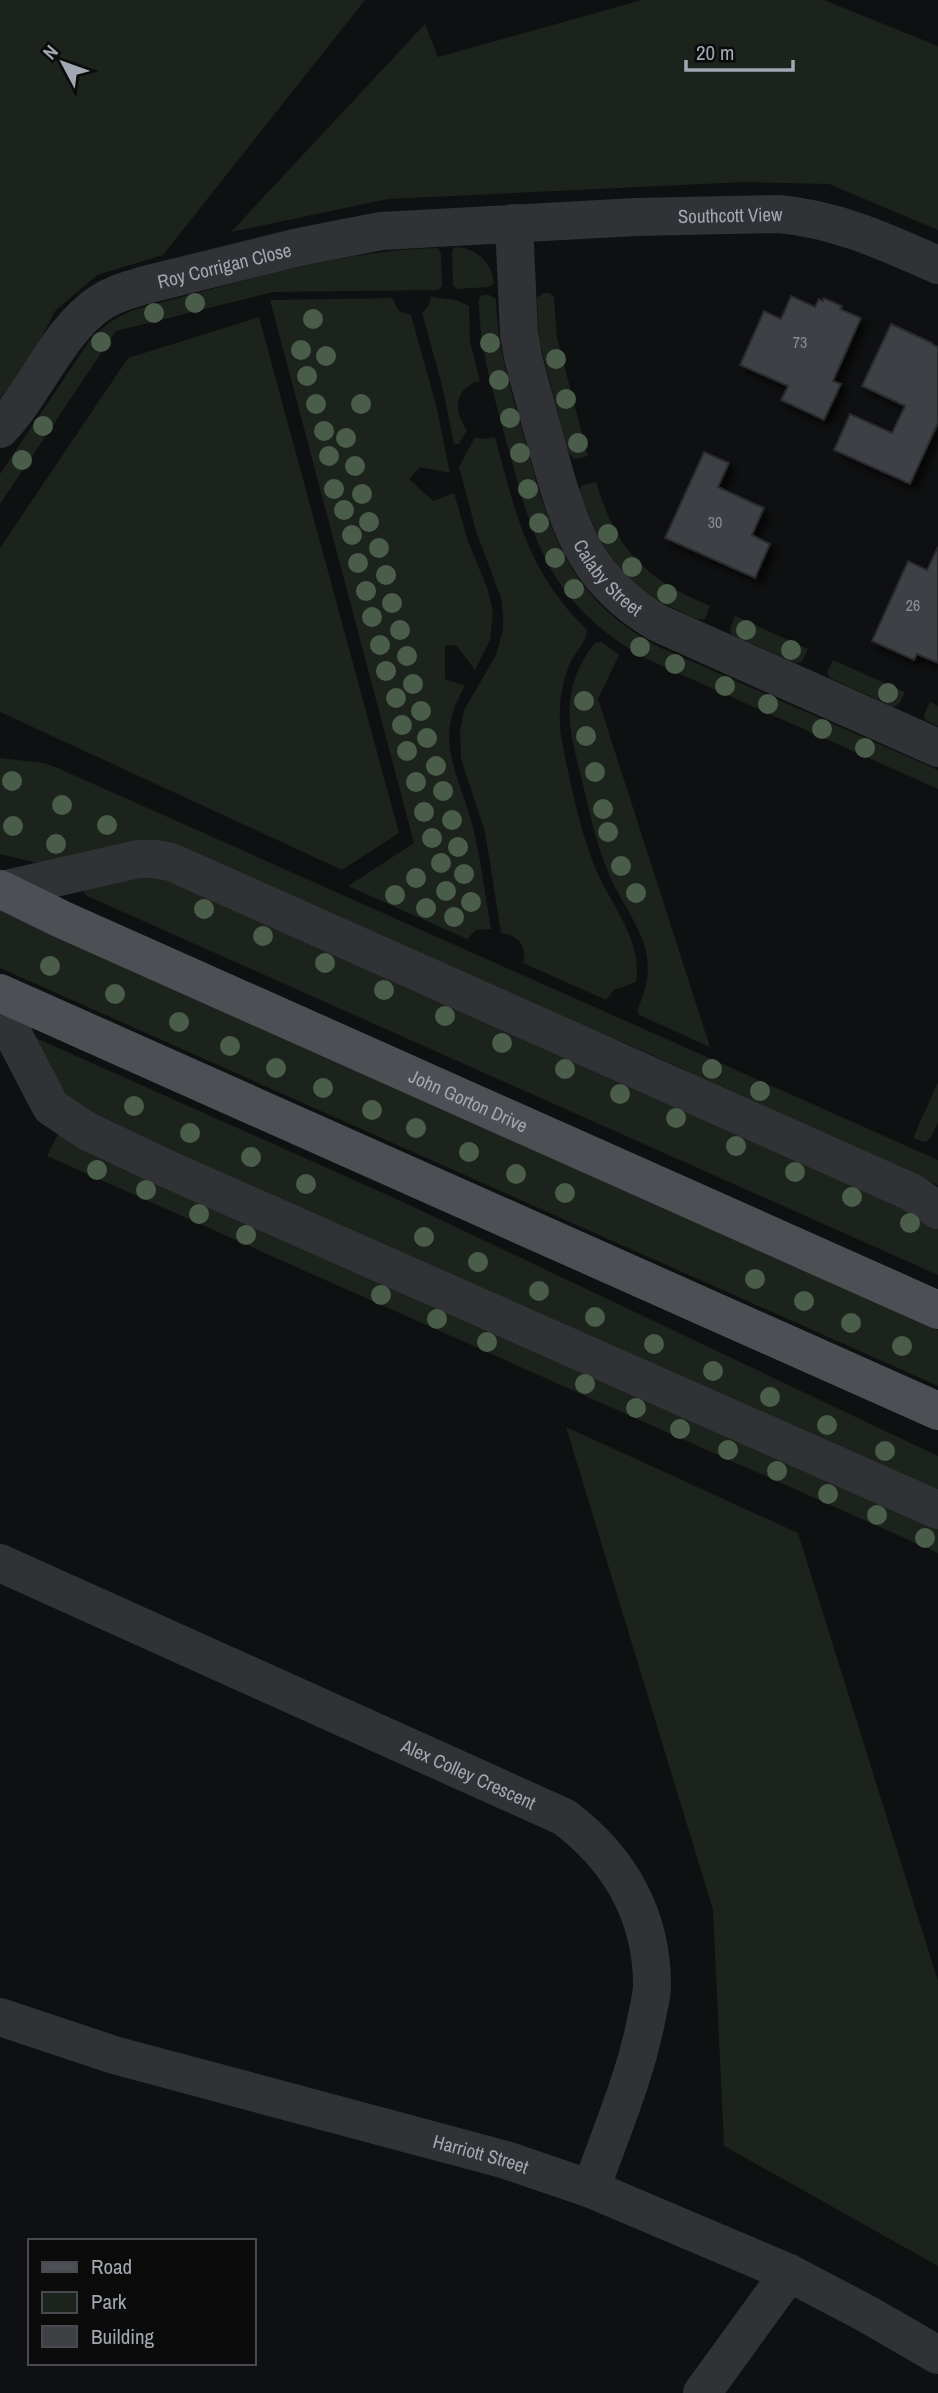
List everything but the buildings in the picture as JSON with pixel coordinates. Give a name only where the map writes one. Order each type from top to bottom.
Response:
[{"type":"main road","name":"John Gorton Drive","points":[[1,889],[61,919],[938,1310]]},
{"type":"main road","points":[[0,993],[938,1411]]},
{"type":"street","name":"Southcott View","points":[[513,223],[757,213],[802,216],[851,229],[938,265]]},
{"type":"street","name":"Roy Corrigan Close","points":[[0,429],[81,320],[102,302],[117,294],[252,258],[344,238],[382,232],[513,223]]},
{"type":"street","name":"Calaby Street","points":[[513,223],[519,334],[523,357],[565,510],[584,553],[597,572],[627,602],[658,623],[938,748]]},
{"type":"street","points":[[1,889],[138,859],[171,862],[899,1186],[938,1210]]},
{"type":"street","points":[[0,1009],[51,1107],[88,1131],[163,1167],[938,1510]]},
{"type":"street","name":"Alex Colley Crescent","points":[[0,1563],[564,1816],[587,1834],[622,1875],[646,1929],[652,1986],[642,2042],[591,2189]]},
{"type":"street","name":"Harriott Street","points":[[0,2017],[114,2055],[506,2160],[591,2189],[789,2273],[938,2355]]},
{"type":"street","points":[[702,2393],[789,2273]]},
{"type":"green space","points":[[0,0],[365,0],[163,255],[97,275],[55,311],[27,367],[0,398]]},
{"type":"green space","points":[[642,0],[824,0],[938,46],[938,230],[829,184],[745,182],[388,199],[231,232],[425,24],[438,57]]},
{"type":"green space","points":[[454,247],[469,250],[482,258],[490,269],[494,284],[488,287],[457,289],[453,285]]},
{"type":"green space","points":[[438,248],[441,254],[442,286],[438,290],[273,292],[116,331],[0,504],[0,474],[90,340],[116,318],[147,306],[327,261],[401,250]]},
{"type":"green space","points":[[543,293],[550,293],[554,297],[557,338],[588,456],[575,459],[569,454],[539,340],[537,298]]},
{"type":"green space","points":[[482,295],[496,299],[499,333],[509,382],[552,529],[581,583],[602,606],[628,628],[661,648],[938,770],[938,789],[651,661],[615,639],[587,616],[565,591],[548,564],[523,502],[486,364],[479,299]]},
{"type":"green space","points":[[431,297],[456,300],[469,306],[470,342],[480,381],[465,389],[458,401],[459,416],[467,430],[459,444],[454,444],[442,385],[422,313],[428,307]]},
{"type":"green space","points":[[392,298],[399,311],[411,315],[436,405],[450,473],[420,467],[409,479],[433,501],[454,493],[468,541],[488,590],[493,612],[490,640],[475,670],[456,645],[445,646],[445,679],[465,686],[455,706],[449,741],[451,757],[476,839],[491,929],[476,930],[467,939],[348,886],[414,843],[270,300]]},
{"type":"green space","points":[[259,317],[399,833],[342,870],[0,712],[0,548],[128,358]]},
{"type":"green space","points":[[475,437],[495,437],[526,540],[550,586],[587,630],[563,683],[560,704],[561,736],[588,848],[599,877],[629,935],[637,966],[636,982],[614,990],[606,1000],[523,963],[524,951],[520,942],[501,933],[485,832],[461,759],[460,731],[464,710],[496,655],[503,630],[501,598],[476,531],[459,467]]},
{"type":"green space","points":[[596,482],[613,527],[624,544],[650,573],[667,585],[710,606],[705,619],[697,619],[655,598],[625,574],[595,529],[579,491],[582,485]]},
{"type":"green space","points":[[735,616],[808,649],[802,662],[796,663],[732,635],[730,629]]},
{"type":"green space","points":[[602,642],[619,655],[598,699],[710,1047],[639,1015],[637,1010],[648,969],[646,951],[599,847],[571,733],[570,701],[575,678],[590,649],[595,643]]},
{"type":"green space","points":[[833,660],[905,692],[899,704],[894,707],[830,678],[827,672]]},
{"type":"green space","points":[[930,702],[938,706],[938,726],[925,720],[924,715]]},
{"type":"green space","points":[[0,758],[44,763],[60,769],[938,1160],[938,1185],[688,1074],[685,1070],[623,1042],[616,1042],[174,846],[37,863],[0,854]]},
{"type":"green space","points":[[152,874],[938,1221],[938,1275],[83,892]]},
{"type":"green space","points":[[0,909],[938,1330],[938,1386],[0,968]]},
{"type":"green space","points":[[36,1038],[401,1201],[938,1456],[938,1493],[215,1172],[69,1103]]},
{"type":"green space","points":[[938,1082],[938,1122],[930,1139],[924,1142],[913,1138]]},
{"type":"green space","points":[[58,1134],[938,1527],[938,1553],[47,1156]]},
{"type":"green space","points":[[566,1427],[798,1533],[938,1981],[938,2266],[724,2146],[713,1910]]}]
